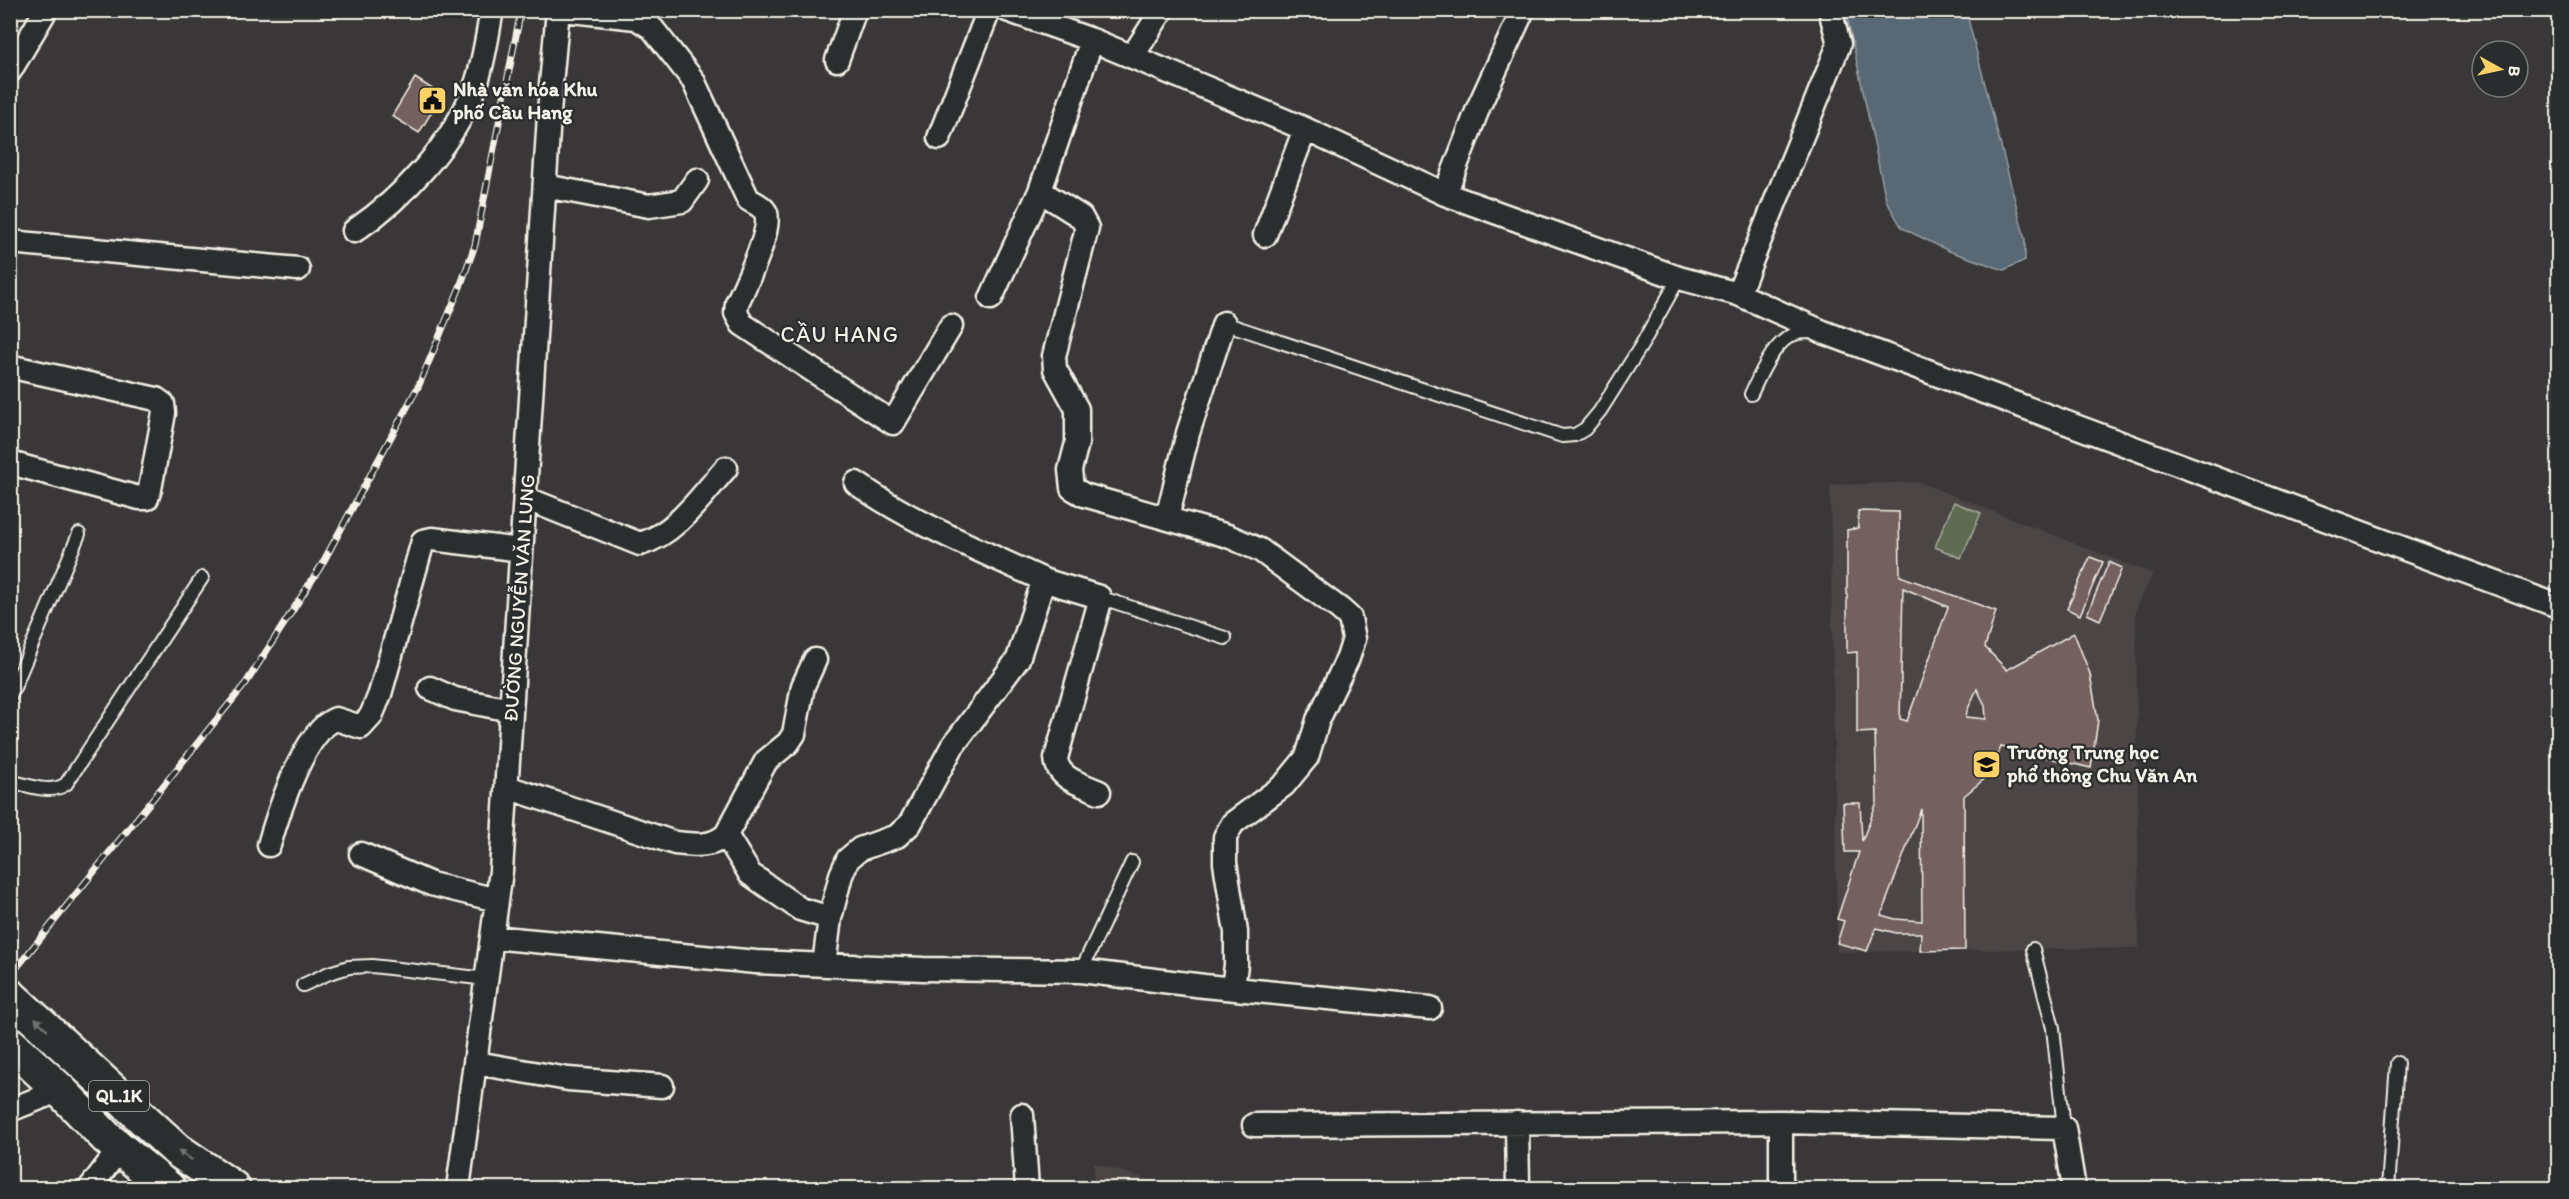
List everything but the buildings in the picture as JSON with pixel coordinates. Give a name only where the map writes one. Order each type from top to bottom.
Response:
[{"type":"main road","name":"QL.1K","points":[[10,996],[177,1150],[233,1188]]},
{"type":"main road","name":"QL.1K","points":[[10,1044],[120,1148],[168,1188]]},
{"type":"street","points":[[10,71],[46,10]]},
{"type":"street","points":[[354,231],[376,216],[424,167],[461,116],[475,86],[492,10]]},
{"type":"street","name":"ĐƯỜNG NGUYỄN VĂN LUNG","points":[[460,1187],[497,900],[507,787],[558,10]]},
{"type":"street","points":[[563,10],[636,18],[652,28],[693,80],[748,199],[762,207],[767,215],[766,230],[737,303],[736,313],[742,324],[893,423],[951,326]]},
{"type":"street","points":[[837,60],[855,10]]},
{"type":"street","points":[[939,138],[989,10]]},
{"type":"street","points":[[1007,10],[1031,14],[1305,129],[1445,194],[1679,278],[1738,294],[1823,332],[2559,606]]},
{"type":"street","points":[[1132,57],[1162,10]]},
{"type":"street","points":[[1445,194],[1479,106],[1523,10]]},
{"type":"street","points":[[1738,294],[1839,44],[1830,10]]},
{"type":"street","points":[[991,298],[1040,191],[1092,40]]},
{"type":"street","points":[[1265,235],[1305,129]]},
{"type":"street","points":[[545,186],[649,206],[682,201],[698,180]]},
{"type":"street","points":[[1040,191],[1081,217],[1087,228],[1054,356],[1055,369],[1077,409],[1077,443],[1070,470],[1072,488],[1084,495],[1228,536],[1260,550],[1340,609],[1350,618],[1353,626],[1354,639],[1348,658],[1318,720],[1307,757],[1284,785],[1233,823],[1225,837],[1225,862],[1236,932],[1233,988]]},
{"type":"street","points":[[10,242],[298,269]]},
{"type":"street","points":[[1167,518],[1188,433],[1224,323]]},
{"type":"street","points":[[10,463],[139,498],[147,498],[164,413],[163,404],[156,399],[13,368]]},
{"type":"street","points":[[525,498],[640,544],[656,540],[682,518],[726,468]]},
{"type":"street","points":[[856,483],[875,496],[960,541],[1046,581],[1099,597],[1100,601],[1056,758],[1062,774],[1099,792]]},
{"type":"street","points":[[269,845],[283,798],[297,767],[322,728],[336,719],[361,728],[371,716],[380,694],[423,542],[432,539],[521,550]]},
{"type":"street","points":[[824,965],[830,918],[841,875],[848,859],[860,849],[897,836],[910,824],[952,747],[975,720],[1018,659],[1042,585],[1046,581]]},
{"type":"street","points":[[507,787],[675,843],[703,846],[717,842],[726,835],[766,761],[788,743],[794,734],[803,686],[816,660]]},
{"type":"street","points":[[430,688],[455,699],[511,710]]},
{"type":"street","points":[[726,835],[750,874],[800,909],[830,918]]},
{"type":"street","points":[[361,854],[431,884],[497,900]]},
{"type":"street","points":[[492,938],[756,962],[1081,971],[1430,1008]]},
{"type":"street","points":[[476,1063],[568,1079],[662,1086]]},
{"type":"street","points":[[10,1110],[60,1090]]},
{"type":"street","points":[[1022,1115],[1027,1188]]},
{"type":"street","points":[[1780,1188],[1781,1122]]},
{"type":"street","points":[[1254,1125],[1781,1122],[2064,1128],[2074,1188]]},
{"type":"street","points":[[1517,1123],[1518,1188]]},
{"type":"street","points":[[90,1188],[120,1148]]},
{"type":"lane","points":[[1224,323],[1562,436],[1575,435],[1585,429],[1600,411],[1641,346],[1679,278]]},
{"type":"lane","points":[[1751,394],[1765,366],[1787,338],[1798,333],[1823,332]]},
{"type":"lane","points":[[10,697],[79,534]]},
{"type":"lane","points":[[10,781],[50,790],[58,789],[66,784],[202,578]]},
{"type":"lane","points":[[1099,597],[1225,638]]},
{"type":"lane","points":[[1081,971],[1132,862]]},
{"type":"lane","points":[[2033,949],[2053,1028],[2064,1128]]},
{"type":"lane","points":[[303,984],[349,967],[372,966],[487,979]]},
{"type":"lane","points":[[2388,1188],[2397,1063]]},
{"type":"shaded area","name":"Trường Trung học phổ thông Chu Văn An","points":[[1919,482],[2153,574],[2136,609],[2139,948],[1837,952],[1830,485]]},
{"type":"shaded area","points":[[1094,1163],[1175,1188],[1094,1188]]},
{"type":"green space","points":[[1954,502],[1981,513],[1961,558],[1935,547]]},
{"type":"water","points":[[1846,11],[1966,11],[2025,239],[2025,260],[2004,270],[1949,251],[1902,228],[1886,200]]},
{"type":"railway","points":[[10,976],[246,683],[321,566],[419,385],[475,245],[521,10]]},
{"type":"place","name":"Nhà văn hóa Khu phố Cầu Hang","points":[[432,100]]},
{"type":"place","name":"Trường Trung học phổ thông Chu Văn An","points":[[1986,764]]},
{"type":"district","name":"CẦU HANG","points":[[840,334]]}]
